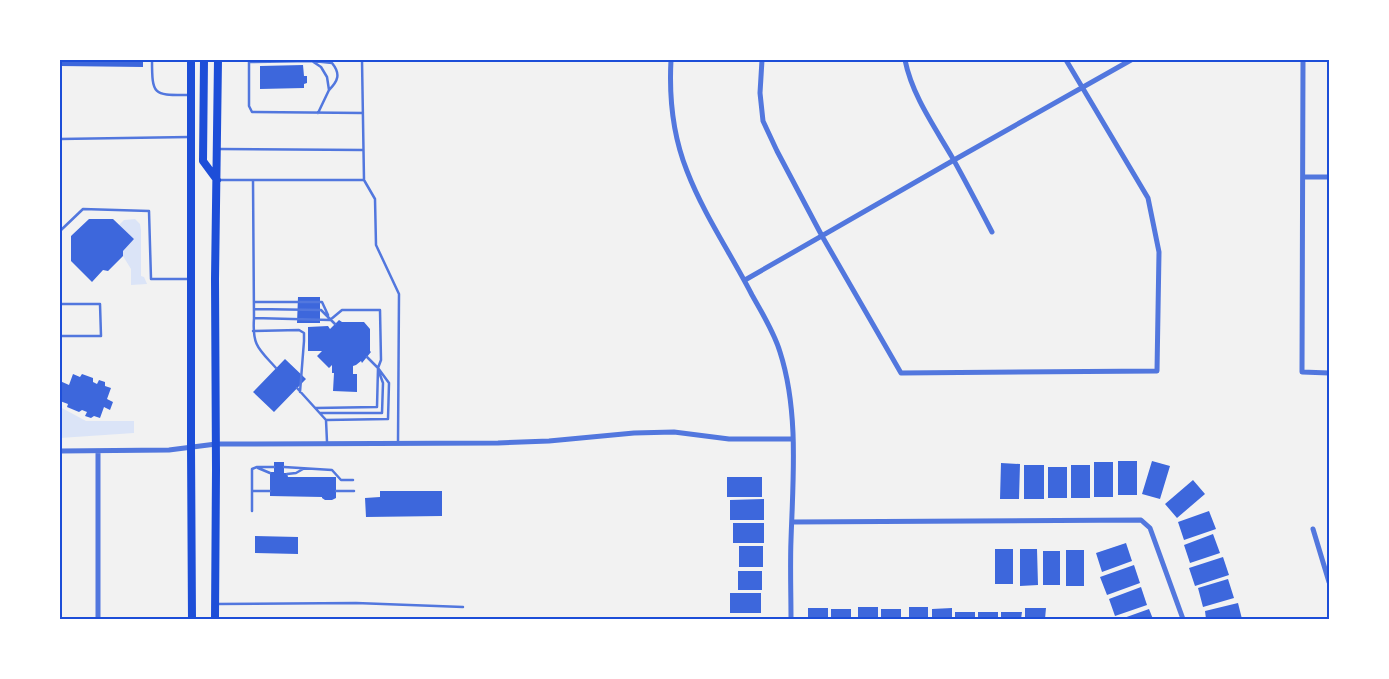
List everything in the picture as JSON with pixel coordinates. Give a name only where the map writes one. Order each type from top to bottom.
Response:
[{"type":"main road","points":[[191,60],[192,619]]},
{"type":"main road","points":[[204,60],[203,161],[217,180]]},
{"type":"main road","points":[[215,619],[215,279],[218,60]]},
{"type":"street","points":[[671,60],[672,103],[675,130],[681,155],[706,212],[775,337],[786,373],[790,395],[792,439],[791,619]]},
{"type":"street","points":[[762,60],[760,93],[764,120],[777,151],[822,236],[901,373],[1157,371],[1159,252],[1148,198],[1066,60]]},
{"type":"street","points":[[905,60],[915,94],[954,160],[992,232]]},
{"type":"street","points":[[745,280],[1131,60]]},
{"type":"street","points":[[1303,60],[1302,372],[1329,373]]},
{"type":"street","points":[[1303,176],[1329,177]]},
{"type":"street","points":[[60,451],[169,450],[216,444],[490,443],[550,441],[634,433],[674,432],[729,439],[792,439]]},
{"type":"street","points":[[98,451],[98,619]]},
{"type":"street","points":[[792,522],[1141,520],[1150,528],[1183,619]]},
{"type":"street","points":[[1313,529],[1329,582]]},
{"type":"lane","points":[[152,60],[152,83],[157,91],[163,95],[191,96]]},
{"type":"lane","points":[[362,60],[364,180],[375,199],[376,246],[400,294],[398,444]]},
{"type":"lane","points":[[318,113],[338,75],[337,68],[332,63],[312,61],[249,61],[249,106],[252,112],[318,113],[363,113]]},
{"type":"lane","points":[[312,61],[321,67],[327,77],[329,90]]},
{"type":"lane","points":[[60,139],[191,137]]},
{"type":"lane","points":[[217,148],[363,150]]},
{"type":"lane","points":[[217,180],[364,180]]},
{"type":"lane","points":[[254,180],[253,331],[258,348],[276,368]]},
{"type":"lane","points":[[60,231],[83,209],[149,211],[151,279],[191,278]]},
{"type":"lane","points":[[254,302],[322,302],[330,320]]},
{"type":"lane","points":[[60,304],[100,304],[101,336],[60,336]]},
{"type":"lane","points":[[254,310],[321,310],[334,324]]},
{"type":"lane","points":[[254,318],[330,320],[342,310],[380,310],[381,360],[378,368],[377,407],[316,408]]},
{"type":"lane","points":[[253,331],[299,330],[304,333],[300,392]]},
{"type":"lane","points":[[326,420],[388,418],[389,383],[367,357]]},
{"type":"lane","points":[[320,414],[382,413],[384,383],[378,368]]},
{"type":"lane","points":[[297,388],[326,420],[327,444]]},
{"type":"lane","points":[[252,511],[252,470],[257,467],[274,467]]},
{"type":"lane","points":[[257,467],[270,473]]},
{"type":"lane","points":[[284,467],[332,470],[341,480],[353,480]]},
{"type":"lane","points":[[287,474],[296,473],[305,468]]},
{"type":"lane","points":[[252,491],[270,491]]},
{"type":"lane","points":[[336,491],[354,491]]},
{"type":"lane","points":[[215,604],[356,603],[463,607]]},
{"type":"shaded area","points":[[135,219],[140,224],[141,230],[141,276],[144,277],[147,284],[131,285],[131,269],[123,256],[123,251],[134,239],[119,225],[124,220]]},
{"type":"shaded area","points":[[60,407],[86,421],[134,421],[134,433],[60,438]]},
{"type":"building","points":[[60,60],[143,60],[143,67],[60,66]]},
{"type":"building","points":[[303,65],[304,76],[307,76],[307,83],[304,84],[304,88],[260,89],[260,66]]},
{"type":"building","points":[[89,219],[113,219],[134,239],[123,251],[123,256],[108,271],[103,270],[92,282],[71,261],[71,236]]},
{"type":"building","points":[[298,297],[320,297],[320,323],[297,323]]},
{"type":"building","points":[[339,320],[342,322],[364,322],[370,329],[371,352],[362,363],[361,361],[353,366],[353,374],[357,374],[357,392],[333,391],[334,373],[332,373],[332,365],[329,368],[317,356],[322,351],[308,351],[308,327],[328,326],[330,329]]},
{"type":"building","points":[[285,359],[306,379],[274,412],[253,392]]},
{"type":"building","points":[[73,374],[80,377],[82,374],[93,378],[93,382],[97,384],[99,380],[105,382],[105,386],[111,388],[107,399],[113,402],[110,410],[104,407],[100,418],[85,416],[87,412],[82,410],[79,412],[67,407],[68,404],[60,401],[60,381],[69,385]]},
{"type":"building","points":[[1118,461],[1137,461],[1137,495],[1118,495]]},
{"type":"building","points":[[1152,461],[1170,466],[1160,499],[1142,494]]},
{"type":"building","points":[[274,462],[284,462],[284,473],[287,473],[288,477],[336,477],[336,498],[325,500],[322,497],[270,496],[270,472],[274,472]]},
{"type":"building","points":[[1094,462],[1113,462],[1113,497],[1094,497]]},
{"type":"building","points":[[1001,463],[1020,464],[1019,499],[1000,499]]},
{"type":"building","points":[[1024,465],[1044,465],[1044,499],[1024,499]]},
{"type":"building","points":[[1071,465],[1090,465],[1090,498],[1071,498]]},
{"type":"building","points":[[1048,467],[1067,467],[1067,498],[1048,498]]},
{"type":"building","points":[[727,477],[762,477],[762,497],[727,497]]},
{"type":"building","points":[[1193,480],[1205,494],[1177,518],[1165,504]]},
{"type":"building","points":[[380,491],[442,491],[442,516],[366,517],[365,498],[380,497]]},
{"type":"building","points":[[764,499],[764,520],[730,520],[730,500]]},
{"type":"building","points":[[1209,511],[1216,529],[1184,540],[1178,522]]},
{"type":"building","points":[[733,523],[764,523],[764,543],[733,543]]},
{"type":"building","points":[[1213,534],[1220,553],[1190,563],[1184,545]]},
{"type":"building","points":[[255,536],[298,537],[298,554],[255,553]]},
{"type":"building","points":[[1126,543],[1132,561],[1102,572],[1096,553]]},
{"type":"building","points":[[739,546],[763,546],[763,567],[739,567]]},
{"type":"building","points":[[995,549],[1013,549],[1013,584],[995,584]]},
{"type":"building","points":[[1020,549],[1037,549],[1038,585],[1020,586]]},
{"type":"building","points":[[1066,550],[1084,550],[1084,586],[1066,586]]},
{"type":"building","points":[[1043,551],[1060,551],[1060,585],[1043,585]]},
{"type":"building","points":[[1223,557],[1229,575],[1195,586],[1189,568]]},
{"type":"building","points":[[1134,565],[1140,583],[1107,595],[1100,577]]},
{"type":"building","points":[[738,571],[762,571],[762,590],[738,590]]},
{"type":"building","points":[[1228,579],[1234,598],[1203,607],[1198,588]]},
{"type":"building","points":[[1141,587],[1147,605],[1115,616],[1109,599]]},
{"type":"building","points":[[730,593],[761,593],[761,613],[730,613]]},
{"type":"building","points":[[1238,603],[1242,619],[1206,619],[1205,611]]},
{"type":"building","points":[[858,607],[878,607],[878,619],[858,619]]},
{"type":"building","points":[[909,607],[928,607],[928,619],[909,619]]},
{"type":"building","points":[[808,608],[828,608],[828,619],[808,619]]},
{"type":"building","points":[[952,608],[952,619],[932,619],[932,609]]},
{"type":"building","points":[[1025,608],[1046,608],[1045,619],[1025,619]]},
{"type":"building","points":[[831,609],[851,609],[851,619],[831,619]]},
{"type":"building","points":[[881,609],[901,609],[901,619],[881,619]]},
{"type":"building","points":[[1149,609],[1153,619],[1121,619]]},
{"type":"building","points":[[955,612],[975,612],[975,619],[955,619]]},
{"type":"building","points":[[978,612],[998,612],[998,619],[978,619]]},
{"type":"building","points":[[1001,612],[1022,612],[1021,619],[1001,619]]}]
